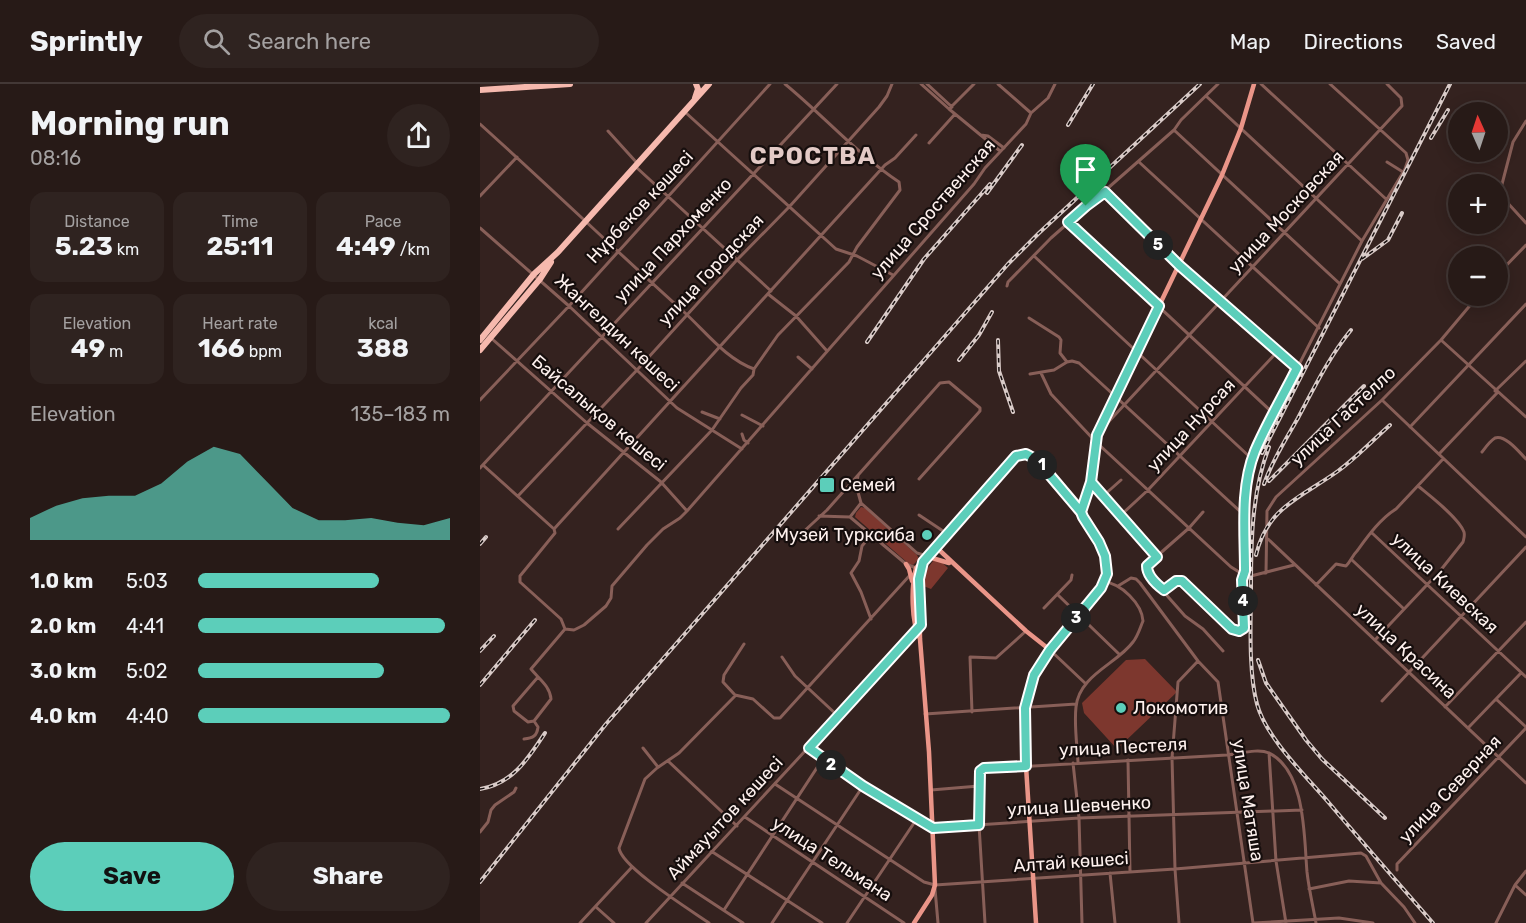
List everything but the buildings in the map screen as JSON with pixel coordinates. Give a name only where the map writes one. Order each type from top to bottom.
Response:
[{"type":"highway","points":[[480,90],[570,84]]},
{"type":"highway","points":[[686,110],[695,97],[698,89],[696,84]]},
{"type":"highway","points":[[480,350],[484,336],[709,84]]},
{"type":"main road","points":[[1081,512],[1091,482],[1096,438],[1222,176],[1241,128],[1254,84]]},
{"type":"main road","points":[[914,923],[932,895],[935,885],[920,639],[919,579],[927,556],[1020,454],[1037,460],[1081,512],[1105,556],[1107,574],[1104,582],[1050,650],[1034,675],[1025,708],[1026,766],[1036,923]]},
{"type":"main road","points":[[936,547],[1026,631],[1050,650]]},
{"type":"main road","points":[[920,639],[916,632],[914,585],[916,568],[932,558],[954,565]]},
{"type":"main road","points":[[906,564],[914,585]]},
{"type":"street","name":"Нұрбеков көшесі","points":[[480,400],[569,306],[770,84]]},
{"type":"street","points":[[618,529],[637,508],[641,507],[661,482],[698,447],[753,375],[754,369],[778,335],[849,262],[852,254],[900,190],[899,182],[881,170],[815,108],[785,84]]},
{"type":"street","name":"улица Пархоменко","points":[[481,467],[837,84]]},
{"type":"street","name":"улица Городская","points":[[518,496],[790,206],[885,99],[892,84]]},
{"type":"street","points":[[921,84],[951,108]]},
{"type":"street","points":[[927,84],[955,114],[1000,151]]},
{"type":"street","points":[[951,108],[974,84]]},
{"type":"street","points":[[998,84],[1031,113]]},
{"type":"street","name":"улица Сроственская","points":[[565,629],[574,630],[600,611],[610,598],[612,586],[647,545],[663,529],[687,511],[748,443],[974,184],[985,168],[1026,124],[1031,113],[1048,98],[1055,84]]},
{"type":"street","points":[[1007,286],[1008,282],[1068,222],[1174,130],[1181,120],[1218,84]]},
{"type":"street","points":[[1261,84],[1386,200]]},
{"type":"street","points":[[1164,590],[1176,581],[1182,581],[1229,627],[1235,631],[1244,628],[1246,494],[1252,459],[1362,241],[1408,160],[1406,153],[1330,84]]},
{"type":"street","name":"улица Московская","points":[[1096,438],[1403,104],[1401,98],[1387,84]]},
{"type":"street","points":[[1206,96],[1362,241]]},
{"type":"street","points":[[686,110],[836,249],[852,254],[893,275]]},
{"type":"street","points":[[929,143],[955,114]]},
{"type":"street","points":[[1526,121],[1513,142],[1502,188],[1505,200],[1526,223]]},
{"type":"street","points":[[480,124],[586,220],[617,252],[687,314],[724,351],[754,369]]},
{"type":"street","points":[[1174,130],[1341,285]]},
{"type":"street","points":[[608,131],[667,197],[796,316],[809,333],[828,351]]},
{"type":"street","points":[[534,722],[551,699],[550,692],[531,669],[565,629],[561,619],[519,580],[555,533],[554,529],[770,293],[820,235],[916,135]]},
{"type":"street","points":[[981,135],[988,136],[1004,148]]},
{"type":"street","points":[[480,196],[517,157]]},
{"type":"street","points":[[1139,162],[1318,327]]},
{"type":"street","points":[[1387,162],[1403,171]]},
{"type":"street","points":[[1105,192],[1179,265],[1297,368]]},
{"type":"street","points":[[1068,222],[1274,414]]},
{"type":"street","name":"Жангелдин көшесі","points":[[480,228],[569,306],[681,411],[742,449]]},
{"type":"street","points":[[1508,264],[1526,245]]},
{"type":"street","points":[[1034,256],[1252,459]]},
{"type":"street","points":[[1410,427],[1526,304]]},
{"type":"street","name":"улица Гастелло","points":[[1266,573],[1267,511],[1276,497],[1382,400],[1441,340],[1470,306]]},
{"type":"street","points":[[1029,318],[1059,337],[1061,340],[1060,353],[1067,362]]},
{"type":"street","name":"Байсалықов көшесі","points":[[484,336],[516,360],[623,454],[661,482],[687,511]]},
{"type":"street","points":[[1441,340],[1526,417]]},
{"type":"street","name":"улица Нурсая","points":[[1121,515],[1180,457],[1278,351]]},
{"type":"street","points":[[798,357],[812,369]]},
{"type":"street","points":[[1439,454],[1526,361]]},
{"type":"street","points":[[1030,374],[1054,370],[1067,362],[1079,363],[1245,516]]},
{"type":"street","points":[[1041,373],[1051,394],[1148,490],[1231,567],[1244,575],[1255,576],[1294,564]]},
{"type":"street","points":[[800,535],[827,510],[940,382],[949,382],[980,408],[980,411],[919,479]]},
{"type":"street","points":[[1382,400],[1526,537]]},
{"type":"street","points":[[702,412],[720,419]]},
{"type":"street","points":[[742,415],[762,426]]},
{"type":"street","points":[[742,434],[748,443]]},
{"type":"street","points":[[1482,452],[1494,439],[1499,437],[1505,439],[1526,459]]},
{"type":"street","points":[[1316,585],[1336,564],[1346,566],[1372,533],[1444,459]]},
{"type":"street","points":[[481,467],[518,496],[554,529]]},
{"type":"street","points":[[860,472],[856,485],[861,503],[917,553],[923,563]]},
{"type":"street","points":[[1103,496],[1121,480]]},
{"type":"street","points":[[1091,482],[1157,557]]},
{"type":"street","points":[[1375,640],[1427,585],[1463,542],[1465,533],[1456,520],[1418,486]]},
{"type":"street","points":[[850,516],[861,503]]},
{"type":"street","points":[[1203,512],[1147,566],[1147,573],[1185,615],[1223,651]]},
{"type":"street","points":[[919,515],[948,534]]},
{"type":"street","points":[[744,644],[723,678],[723,682],[735,695],[753,699],[777,719],[780,718],[916,568],[906,564],[850,516],[818,517]]},
{"type":"street","name":"улица Киевская","points":[[1372,533],[1526,678]]},
{"type":"street","points":[[870,620],[864,598],[851,573],[859,561],[862,546],[871,535]]},
{"type":"street","name":"улица Красина","points":[[1267,539],[1526,783]]},
{"type":"street","points":[[1382,701],[1526,547]]},
{"type":"street","points":[[917,553],[927,556]]},
{"type":"street","points":[[1352,560],[1404,609]]},
{"type":"street","points":[[1044,608],[1071,580],[1072,575]]},
{"type":"street","points":[[1119,586],[1131,578],[1136,579],[1198,661],[1178,682],[1172,758],[1174,869],[1179,923]]},
{"type":"street","points":[[1082,923],[1076,705],[1086,684],[1133,642],[1143,621],[1139,608],[1119,586],[1104,582]]},
{"type":"street","points":[[1058,595],[1120,655]]},
{"type":"street","points":[[1445,707],[1526,622]]},
{"type":"street","name":"Аймауытов көшесі","points":[[646,923],[921,625]]},
{"type":"street","points":[[972,712],[970,657],[996,658],[1026,631]]},
{"type":"street","points":[[1050,650],[1086,684]]},
{"type":"street","points":[[783,657],[795,676],[838,716]]},
{"type":"street","name":"улица Матяша","points":[[1198,661],[1218,682],[1253,923]]},
{"type":"street","points":[[1468,728],[1521,673]]},
{"type":"street","points":[[524,739],[532,738],[538,727],[534,722],[526,721],[514,711],[513,706],[538,677]]},
{"type":"street","points":[[709,923],[632,867],[620,854],[619,848],[645,779],[679,753],[735,695]]},
{"type":"street","points":[[1496,699],[1526,727]]},
{"type":"street","points":[[925,714],[1076,705]]},
{"type":"street","name":"улица Северная","points":[[1397,870],[1397,864],[1526,727]]},
{"type":"street","points":[[643,748],[658,767]]},
{"type":"street","points":[[809,748],[822,760],[933,828]]},
{"type":"street","name":"улица Пестеля","points":[[980,786],[980,771],[984,768],[1227,755],[1262,751],[1269,753]]},
{"type":"street","points":[[1269,753],[1282,763],[1288,772],[1302,810],[1309,890],[1316,921]]},
{"type":"street","points":[[1269,753],[1276,861],[1286,922]]},
{"type":"street","points":[[723,910],[822,760]]},
{"type":"street","points":[[1128,760],[1130,872]]},
{"type":"street","points":[[668,761],[736,826]]},
{"type":"street","points":[[775,784],[924,882],[935,885],[938,923]]},
{"type":"street","points":[[772,923],[863,786]]},
{"type":"street","points":[[931,790],[980,786],[979,825],[986,923]]},
{"type":"street","points":[[480,832],[488,822],[495,805],[514,792],[516,788]]},
{"type":"street","name":"улица Шевченко","points":[[933,828],[1128,815],[1302,810]]},
{"type":"street","name":"улица Тельмана","points":[[745,818],[904,923]]},
{"type":"street","points":[[847,923],[916,819]]},
{"type":"street","points":[[711,851],[822,923]]},
{"type":"street","name":"Алтай көшесі","points":[[935,885],[1244,864],[1361,853],[1366,856],[1381,883]]},
{"type":"street","points":[[580,923],[632,867]]},
{"type":"street","points":[[1496,923],[1515,885],[1526,872]]},
{"type":"street","points":[[1110,873],[1115,923]]},
{"type":"street","points":[[1309,890],[1349,881],[1381,883],[1404,907],[1415,923]]},
{"type":"street","points":[[682,883],[742,923]]},
{"type":"street","points":[[1515,885],[1526,895]]},
{"type":"street","points":[[596,907],[614,923]]},
{"type":"street","points":[[1253,923],[1351,918],[1373,923]]},
{"type":"shaded area","points":[[861,507],[865,508],[917,555],[919,559],[913,565],[855,517]]},
{"type":"shaded area","points":[[936,557],[948,568],[931,589],[921,585],[927,569]]},
{"type":"shaded area","name":"Локомотив","points":[[1145,659],[1177,692],[1117,749],[1084,713],[1082,703],[1126,660]]},
{"type":"railway","points":[[1068,125],[1093,84]]},
{"type":"railway","points":[[480,882],[606,724],[1008,264],[1200,84]]},
{"type":"railway","points":[[1262,453],[1450,84]]},
{"type":"railway","points":[[1431,138],[1448,110]]},
{"type":"railway","points":[[987,193],[1022,145]]},
{"type":"railway","points":[[867,342],[924,259],[990,184]]},
{"type":"railway","points":[[1362,259],[1388,240],[1402,213]]},
{"type":"railway","points":[[959,360],[979,335],[992,312]]},
{"type":"railway","points":[[1264,484],[1275,459],[1322,373],[1351,330]]},
{"type":"railway","points":[[998,340],[999,371],[1013,412]]},
{"type":"railway","points":[[1269,481],[1364,386]]},
{"type":"railway","points":[[1256,555],[1268,525],[1277,514],[1299,496],[1345,466],[1390,425]]},
{"type":"railway","points":[[1269,447],[1259,481],[1252,533],[1251,645],[1252,676],[1257,704],[1269,730],[1288,756],[1433,923]]},
{"type":"railway","points":[[480,544],[486,537]]},
{"type":"railway","points":[[480,685],[535,620]]},
{"type":"railway","points":[[480,651],[494,636]]},
{"type":"railway","points":[[1258,660],[1266,683],[1306,740],[1322,759],[1385,818]]},
{"type":"railway","points":[[480,789],[501,782],[510,776],[525,761],[545,733]]},
{"type":"place","name":"Семей","points":[[827,485]]},
{"type":"place","name":"Музей Турксиба","points":[[927,535]]},
{"type":"place","name":"Локомотив","points":[[1121,708]]},
{"type":"district","name":"СРОСТВА","points":[[813,156]]},
{"type":"route","points":[[1086,206],[1068,222],[1159,306],[1097,435],[1093,450],[1091,482],[1088,492],[1085,501],[1083,506],[1081,512],[1037,460],[1026,454],[1016,456],[923,562],[919,579],[921,625],[809,748],[822,760],[933,828],[979,825],[980,771],[984,768],[1026,766],[1024,715],[1034,675],[1050,650],[1101,588],[1107,574],[1105,556],[1081,512],[1084,504],[1085,501],[1088,492],[1091,482],[1157,557],[1147,566],[1147,573],[1161,588],[1164,590],[1176,581],[1182,581],[1232,629],[1239,631],[1244,628],[1242,580],[1245,571],[1245,505],[1252,459],[1297,368],[1179,265],[1105,192],[1086,206]]}]
